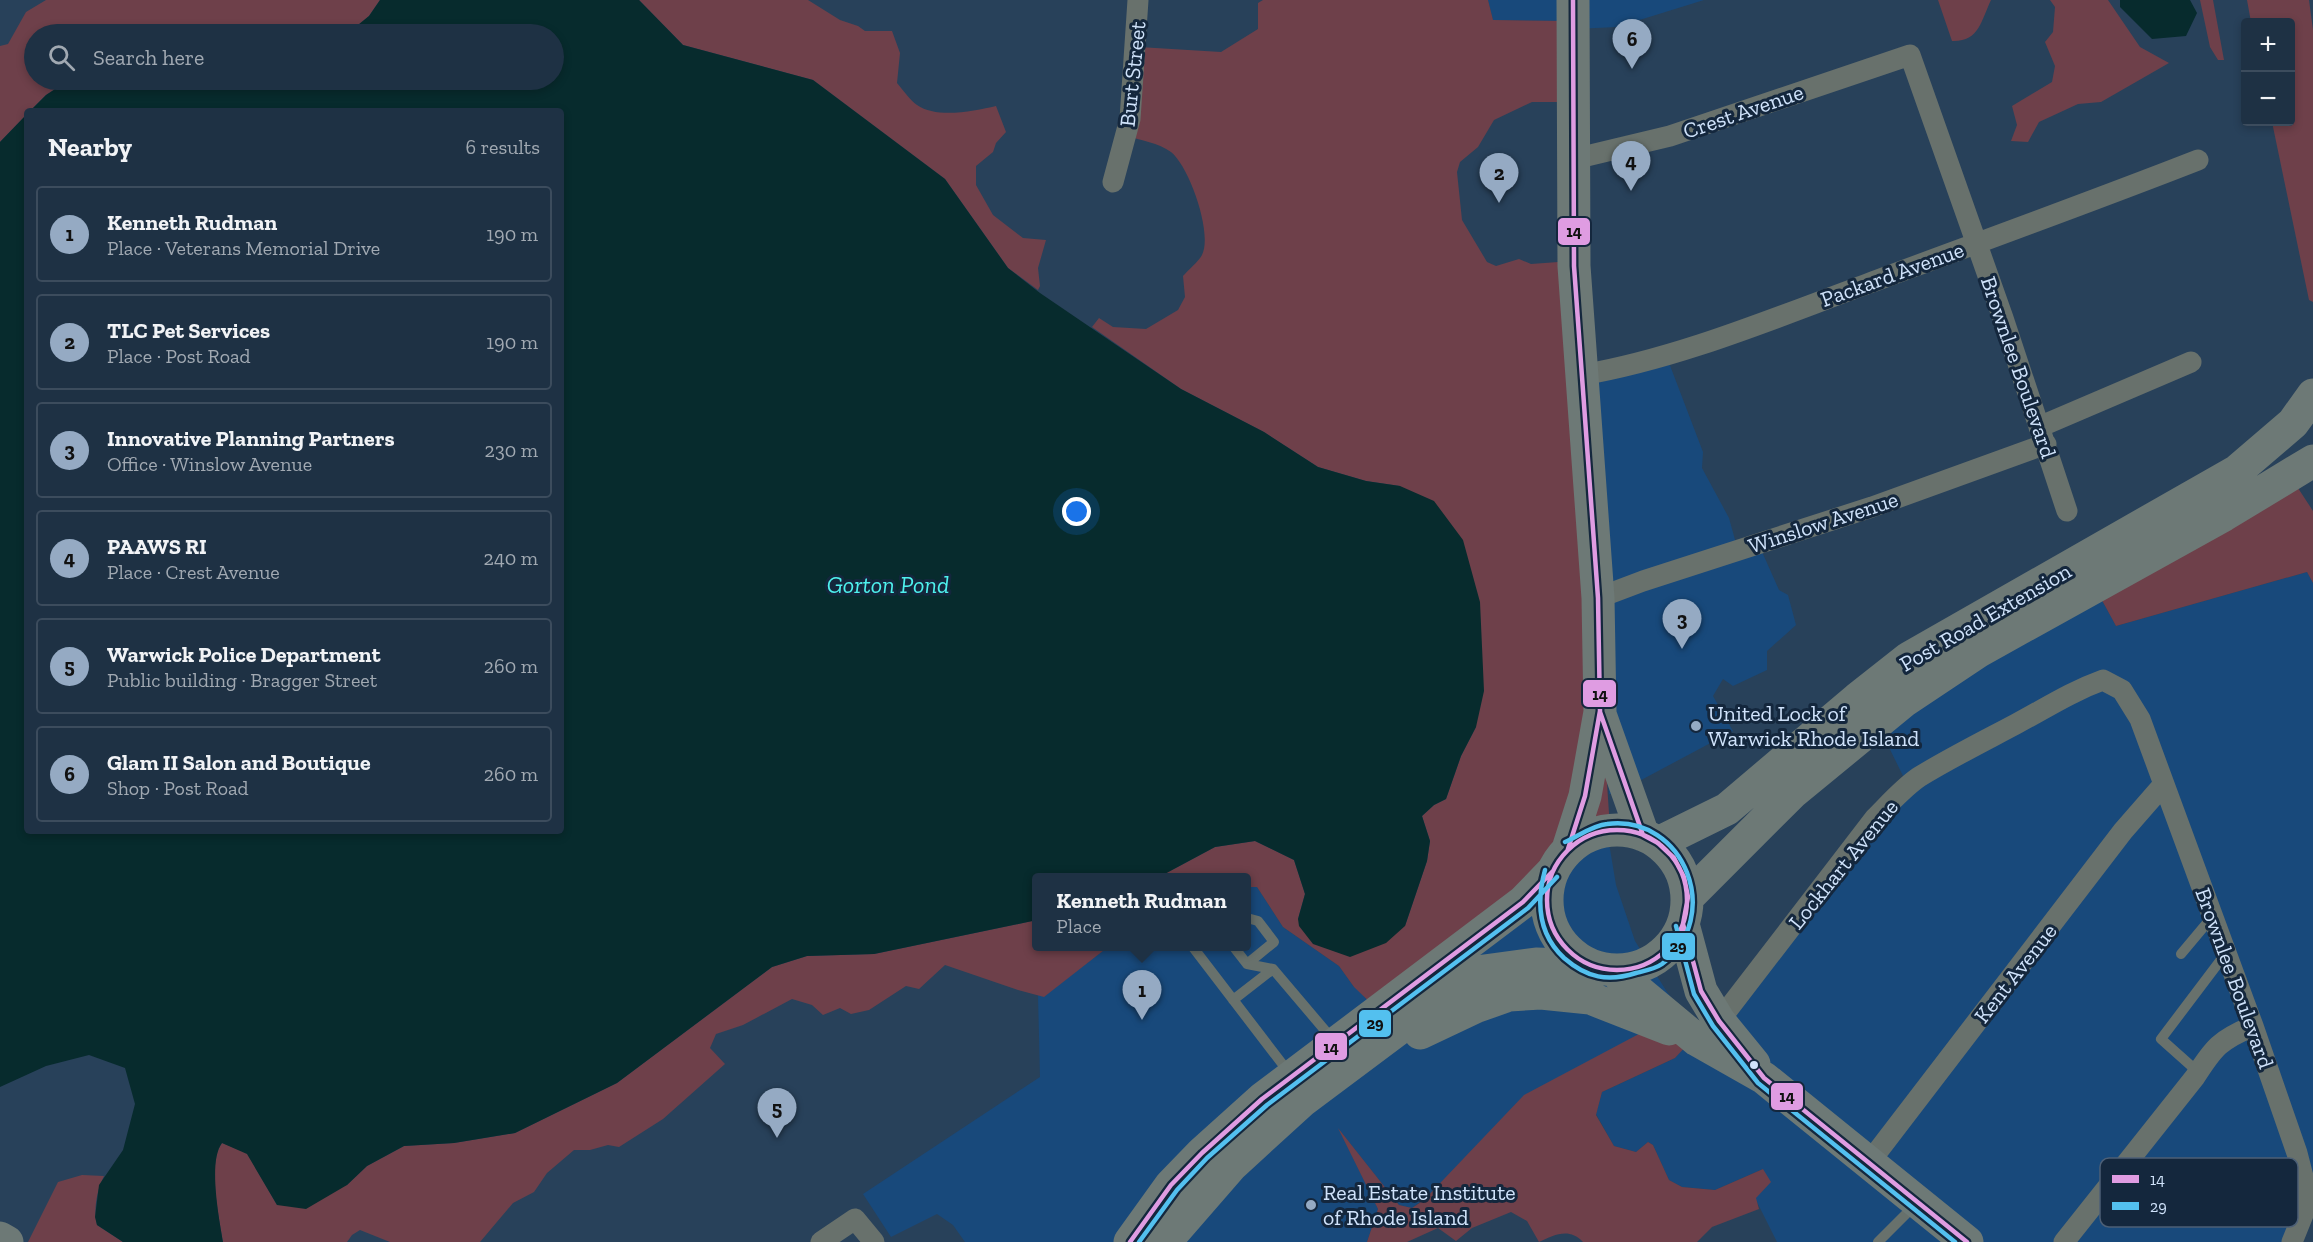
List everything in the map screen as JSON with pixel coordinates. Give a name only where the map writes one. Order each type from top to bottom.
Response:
[{"type":"main road","points":[[1573,0],[1574,266],[1598,598],[1600,712],[1585,796],[1546,893],[1548,916],[1556,937],[1570,954],[1602,968],[1708,1030],[1868,1164],[1966,1242]]},
{"type":"main road","name":"Post Road Extension","points":[[1651,839],[1727,809],[1909,658],[2237,471],[2293,423],[2313,395]]},
{"type":"main road","name":"Post Road Extension","points":[[1685,911],[1792,793],[1904,701],[1979,651],[2224,515],[2307,466]]},
{"type":"main road","points":[[1600,712],[1651,839]]},
{"type":"main road","points":[[1131,1242],[1171,1185],[1202,1153],[1262,1099],[1522,902],[1560,860],[1585,837],[1604,831],[1624,830],[1651,839],[1674,858],[1684,877],[1685,911],[1708,1030]]},
{"type":"main road","points":[[1170,1239],[1232,1164],[1302,1101],[1366,1056],[1430,1006],[1484,971],[1536,964],[1636,968],[1656,959],[1672,944],[1685,911]]},
{"type":"main road","points":[[1366,1056],[1475,1006],[1509,995],[1541,993],[1590,998],[1708,1030]]},
{"type":"main road","points":[[0,1238],[7,1242]]},
{"type":"street","name":"Burt Street","points":[[1113,182],[1130,120],[1138,0]]},
{"type":"street","name":"Crest Avenue","points":[[1574,159],[1670,136],[1910,55]]},
{"type":"street","name":"Brownlee Boulevard","points":[[1910,55],[2067,510]]},
{"type":"street","name":"Packard Avenue","points":[[1582,375],[1615,369],[1739,330],[2072,209],[2198,160]]},
{"type":"street","name":"Winslow Avenue","points":[[1598,598],[1643,581],[1872,507],[2043,436],[2191,362]]},
{"type":"street","name":"Lockhart Avenue","points":[[1708,1030],[1875,818],[1918,778],[2056,700],[2103,680],[2122,690],[2140,719]]},
{"type":"street","name":"Brownlee Boulevard","points":[[2140,719],[2253,1026],[2297,1153],[2309,1200],[2293,1240]]},
{"type":"street","name":"Kent Avenue","points":[[1868,1164],[2123,831],[2164,784]]},
{"type":"street","points":[[2130,1158],[2208,1056],[2228,1036],[2253,1026]]},
{"type":"street","points":[[2064,1242],[2100,1196]]},
{"type":"street","points":[[821,1242],[855,1220],[874,1242]]},
{"type":"lane","points":[[2181,954],[2212,917]]},
{"type":"lane","points":[[1247,964],[1274,942],[1258,921],[1251,919]]},
{"type":"lane","points":[[1196,951],[1292,1076]]},
{"type":"lane","points":[[1237,951],[1247,964],[1273,969],[1336,1043]]},
{"type":"lane","points":[[2198,1072],[2162,1039],[2226,953]]},
{"type":"lane","points":[[1233,1000],[1273,969]]},
{"type":"lane","points":[[1878,1242],[1918,1202]]},
{"type":"shaded area","points":[[46,0],[380,0],[369,16],[359,24],[24,24],[24,90],[54,90],[33,108],[24,108],[24,117],[0,142],[0,46],[8,44],[26,12]]},
{"type":"shaded area","points":[[639,0],[808,0],[840,20],[865,31],[892,31],[900,53],[897,83],[917,105],[945,113],[967,112],[996,106],[1006,132],[996,143],[993,152],[976,166],[976,185],[993,215],[1023,238],[1046,240],[1038,268],[1040,286],[1038,290],[1008,268],[945,179],[813,80],[683,45]]},
{"type":"shaded area","points":[[1263,0],[1488,0],[1493,20],[1569,21],[1573,102],[1532,102],[1494,120],[1478,147],[1460,162],[1457,172],[1462,220],[1487,262],[1496,266],[1519,259],[1531,264],[1572,261],[1610,828],[1608,837],[1502,909],[1379,1011],[1354,987],[1339,966],[1283,927],[1257,887],[1251,887],[1251,873],[1166,873],[1215,847],[1255,841],[1294,860],[1305,894],[1298,919],[1405,926],[1427,861],[1430,841],[1422,816],[1434,805],[1446,799],[1461,756],[1476,727],[1400,486],[1366,481],[1318,467],[1264,432],[1181,389],[1092,327],[1099,318],[1113,327],[1146,329],[1178,310],[1185,297],[1183,276],[1200,258],[1205,245],[1202,216],[1197,200],[1192,185],[1178,160],[1161,146],[1127,136],[1139,47],[1221,52],[1258,29],[1258,3]]},
{"type":"shaded area","points":[[1488,0],[1704,0],[1617,27],[1574,29],[1569,21],[1493,20]]},
{"type":"shaded area","points":[[1938,0],[1991,0],[1974,34],[1968,38],[1952,41]]},
{"type":"shaded area","points":[[2050,0],[2108,0],[2140,47],[2169,63],[2101,102],[2078,104],[2039,122],[2028,142],[2011,141],[2017,125],[2012,106],[2052,82],[2055,66],[2045,42],[2053,32],[2055,7]]},
{"type":"shaded area","points":[[2200,0],[2213,0],[2224,60],[2218,60],[2210,47]]},
{"type":"shaded area","points":[[2247,0],[2309,0],[2313,30],[2313,302],[2309,300],[2273,126],[2295,126],[2295,18],[2250,18]]},
{"type":"shaded area","points":[[1666,355],[1703,452],[1702,468],[1729,518],[1737,547],[1759,545],[1779,590],[1788,595],[1796,625],[1767,651],[1767,670],[1733,686],[1723,679],[1713,696],[1733,731],[1615,794],[1609,794],[1584,373]]},
{"type":"shaded area","points":[[2296,485],[2313,511],[2313,583],[2307,572],[2116,626],[2098,593]]},
{"type":"shaded area","points":[[2307,572],[2313,583],[2313,1192],[2298,1226],[2298,1158],[2100,1158],[2100,1227],[2298,1227],[2291,1242],[1777,1242],[1755,1198],[1763,1169],[1715,1190],[1682,1187],[1669,1180],[1653,1145],[1648,1142],[1636,1152],[1614,1146],[1596,1114],[1602,1092],[1675,1058],[1906,782],[1875,719],[2098,593],[2116,626]]},
{"type":"shaded area","points":[[1608,837],[1616,885],[1635,941],[1678,1006],[1412,1208],[1399,1205],[1340,1131],[1378,1209],[1367,1242],[965,1242],[953,1225],[937,1214],[891,1237],[863,1194],[1040,1077],[1038,995],[1044,996],[1103,951],[1251,951],[1251,887],[1257,887],[1283,927],[1339,966],[1354,987],[1502,909]]},
{"type":"shaded area","points":[[1032,921],[1032,951],[1103,951],[1044,997],[945,965],[919,989],[906,986],[869,1010],[851,1014],[840,1008],[823,1015],[812,1005],[792,999],[743,1025],[716,1034],[710,1048],[725,1064],[663,1119],[619,1147],[608,1145],[590,1150],[574,1150],[547,1173],[534,1192],[513,1203],[480,1242],[390,1242],[360,1230],[347,1242],[223,1242],[215,1177],[215,1163],[222,1143],[247,1153],[277,1205],[347,1185],[367,1166],[404,1146],[454,1143],[515,1133],[617,1083],[772,967],[807,956],[874,954]]},
{"type":"shaded area","points":[[1652,1027],[1701,1030],[1675,1058],[1602,1092],[1596,1115],[1614,1146],[1636,1152],[1648,1142],[1653,1145],[1669,1180],[1682,1187],[1715,1190],[1763,1169],[1771,1182],[1756,1198],[1759,1209],[1712,1227],[1697,1242],[1583,1242],[1578,1237],[1561,1234],[1539,1242],[1527,1221],[1511,1212],[1472,1228],[1456,1241],[1438,1228],[1407,1242],[1367,1242],[1378,1209],[1338,1128],[1399,1205],[1412,1208],[1424,1200],[1524,1095]]},
{"type":"shaded area","points":[[82,1175],[104,1176],[96,1200],[97,1225],[123,1242],[28,1242],[58,1182]]},
{"type":"water","name":"Gorton Pond","points":[[380,0],[639,0],[683,45],[813,80],[945,179],[1008,268],[1040,293],[1181,389],[1264,432],[1318,467],[1366,481],[1400,486],[1434,501],[1463,540],[1480,602],[1484,691],[1476,727],[1461,756],[1446,799],[1434,805],[1422,816],[1430,841],[1427,861],[1405,926],[1386,943],[1350,957],[1313,944],[1299,926],[1298,919],[1305,894],[1294,860],[1255,841],[1215,847],[1166,873],[1032,873],[1032,921],[874,954],[807,956],[772,967],[617,1083],[515,1133],[454,1143],[404,1146],[367,1166],[347,1185],[306,1209],[277,1205],[247,1154],[222,1143],[218,1151],[215,1176],[223,1242],[123,1242],[97,1225],[95,1217],[99,1185],[123,1150],[135,1104],[125,1068],[89,1055],[46,1066],[0,1087],[0,142],[24,117],[24,834],[564,834],[564,108],[33,108],[54,90],[564,90],[564,24],[359,24],[369,16]]},
{"type":"water","points":[[2120,0],[2190,0],[2197,13],[2186,36],[2152,39],[2120,7]]},
{"type":"transit line","name":"14","points":[[1573,0],[1574,266],[1598,598],[1600,712],[1643,835],[1658,843],[1674,858],[1684,877],[1688,897],[1683,924],[1701,991],[1719,1021],[1764,1078],[1967,1242]]},
{"type":"transit line","name":"14","points":[[1568,849],[1585,796],[1600,711]]},
{"type":"transit line","name":"29","points":[[1545,870],[1540,906],[1544,928],[1555,949],[1581,970],[1607,977],[1626,976],[1646,971],[1662,964],[1681,944],[1691,921],[1692,896],[1687,873],[1675,852],[1657,835],[1634,825],[1607,824],[1565,842]]},
{"type":"transit line","name":"14","points":[[1617,830],[1644,835],[1667,850],[1682,873],[1687,900],[1682,927],[1667,950],[1644,965],[1617,970],[1590,965],[1567,950],[1552,927],[1547,900],[1552,873],[1567,850],[1590,835],[1617,830]]},
{"type":"transit line","name":"14","points":[[1130,1242],[1171,1185],[1202,1153],[1262,1099],[1523,902],[1552,872]]},
{"type":"transit line","name":"29","points":[[1139,1242],[1177,1190],[1207,1158],[1267,1105],[1528,908],[1557,877]]},
{"type":"transit line","name":"29","points":[[1676,926],[1694,994],[1713,1026],[1758,1083],[1955,1242]]},
{"type":"place","name":"Glam II Salon and Boutique","points":[[1632,69]]},
{"type":"place","name":"PAAWS RI","points":[[1631,191]]},
{"type":"place","name":"TLC Pet Services","points":[[1499,203]]},
{"type":"place","name":"Innovative Planning Partners","points":[[1682,649]]},
{"type":"place","name":"United Lock of Warwick Rhode Island","points":[[1696,726]]},
{"type":"place","name":"Kenneth Rudman","points":[[1142,1020]]},
{"type":"place","name":"Warwick Police Department","points":[[777,1138]]},
{"type":"place","name":"Real Estate Institute of Rhode Island","points":[[1311,1205]]}]
